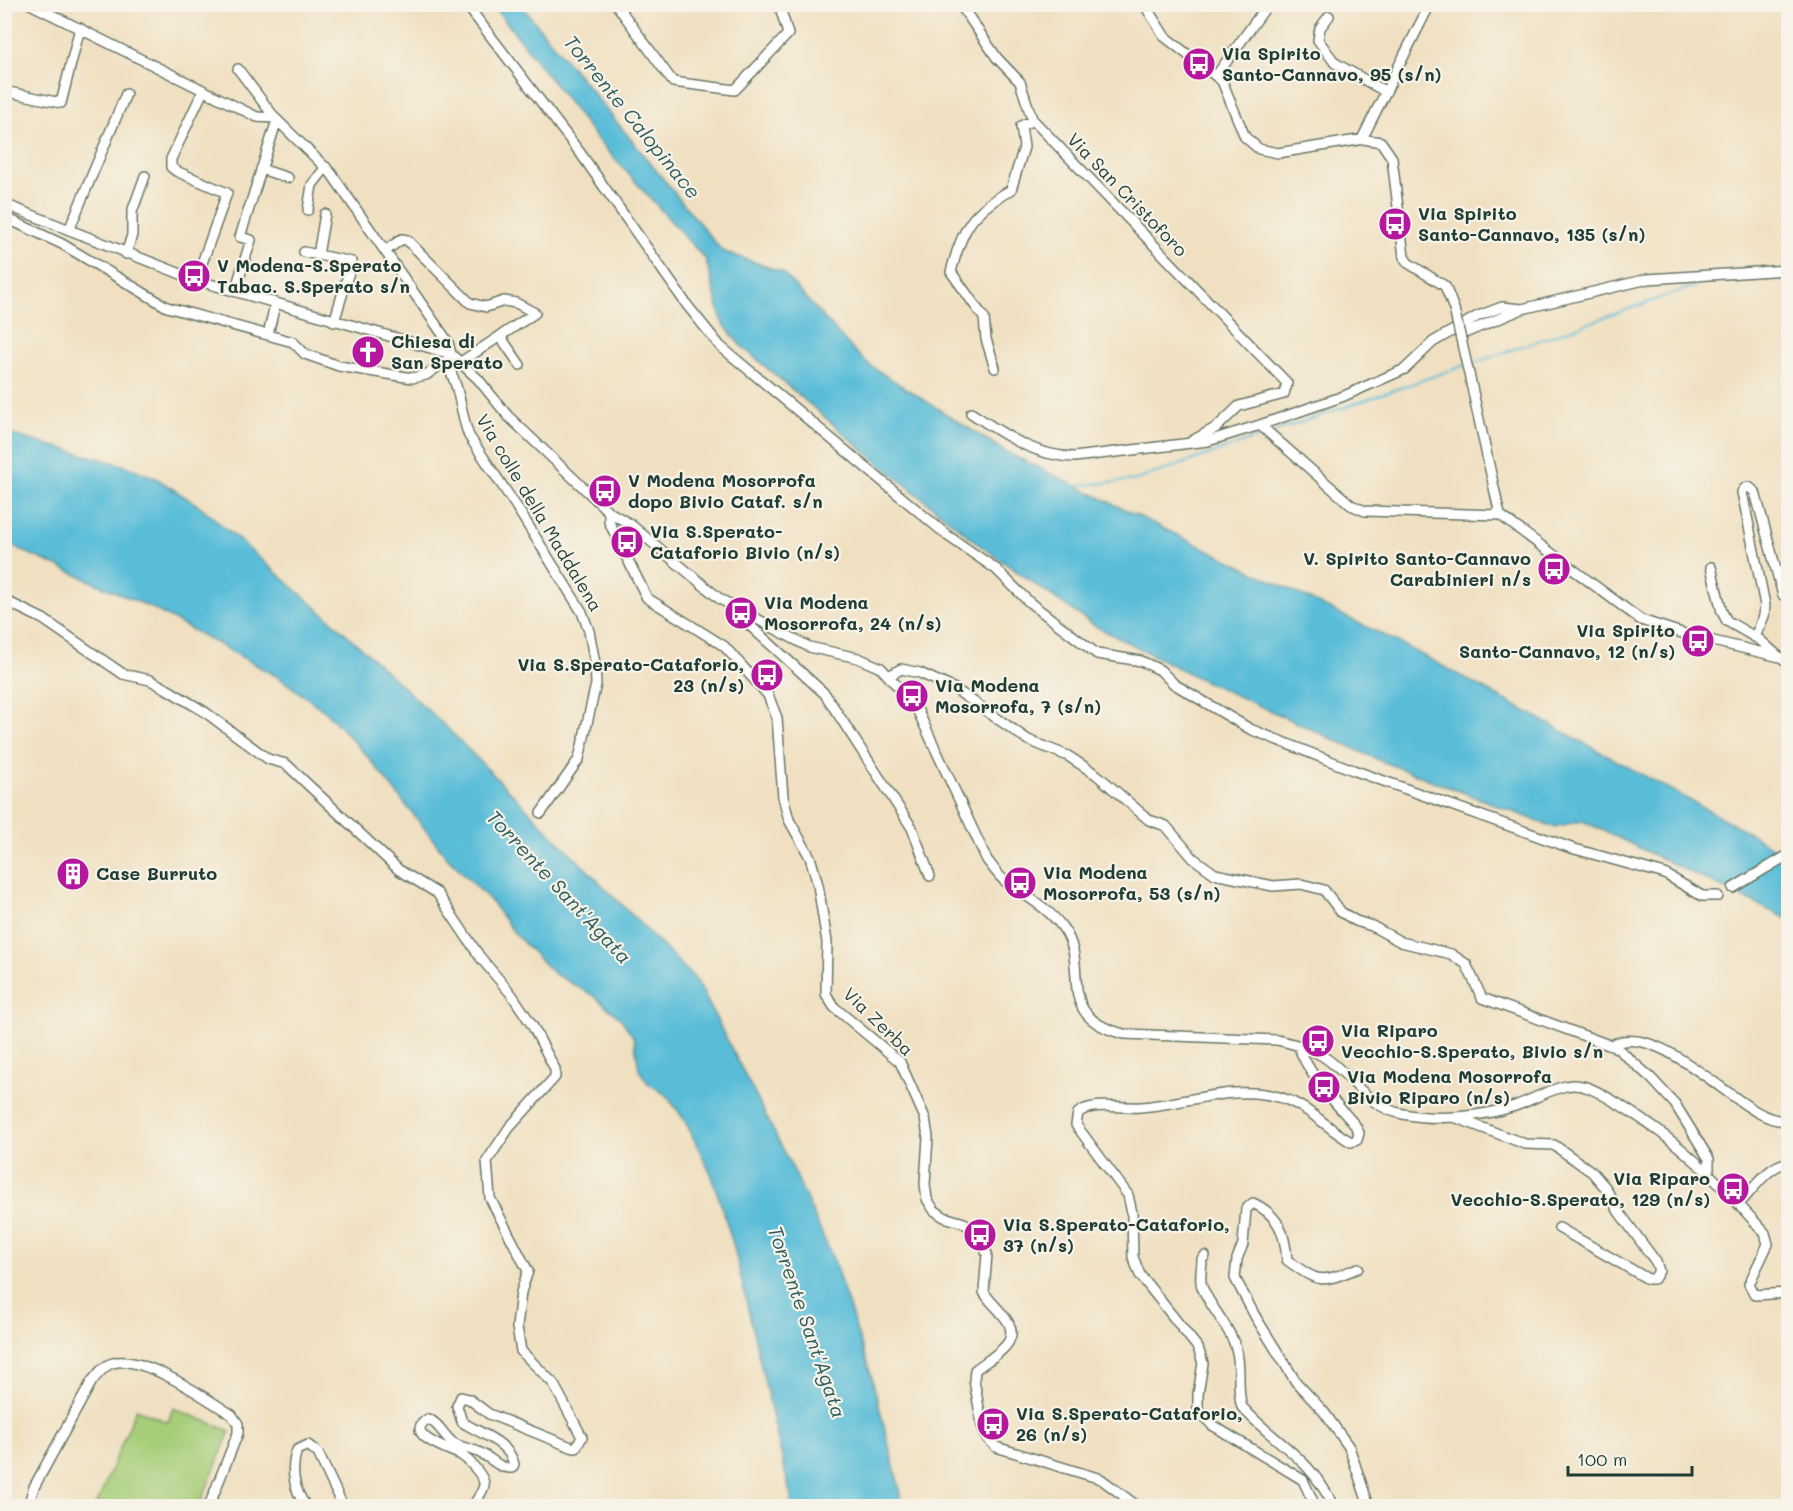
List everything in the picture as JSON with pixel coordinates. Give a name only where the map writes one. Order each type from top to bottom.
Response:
[{"type":"street","points":[[30,4],[257,117],[276,119]]},
{"type":"street","points":[[466,4],[581,154],[687,305],[720,346],[948,536],[996,569],[1029,602],[1097,654],[1141,661],[1250,729],[1353,770],[1571,848],[1665,874],[1702,896],[1718,896]]},
{"type":"street","points":[[616,4],[673,82],[735,90],[788,34],[779,4]]},
{"type":"street","name":"Via San Cristoforo","points":[[960,4],[997,58],[1020,82],[1033,120],[1136,230],[1281,376],[1287,388],[1284,394],[1239,406],[1217,427],[1192,441]]},
{"type":"street","points":[[1144,4],[1165,37],[1222,81],[1245,137],[1259,149],[1278,153],[1362,139],[1381,142],[1392,158],[1404,257],[1416,269],[1437,279],[1445,286],[1454,309],[1500,515]]},
{"type":"street","points":[[1216,76],[1268,4]]},
{"type":"street","points":[[1362,139],[1430,4]]},
{"type":"street","points":[[1329,16],[1320,28],[1318,40],[1335,63],[1386,92]]},
{"type":"street","points":[[4,90],[61,104],[80,28]]},
{"type":"street","points":[[4,217],[63,244],[167,307],[293,342],[305,354],[339,366],[412,378],[426,375],[445,363],[451,354],[448,342],[326,167],[276,119],[238,69]]},
{"type":"street","points":[[196,280],[227,193],[176,171],[171,167],[171,159],[203,91]]},
{"type":"street","points":[[69,230],[126,94]]},
{"type":"street","points":[[235,291],[251,240],[240,237],[276,119]]},
{"type":"street","points":[[995,368],[986,339],[984,318],[951,272],[960,237],[971,220],[987,203],[1011,190],[1024,147],[1022,126],[1033,120]]},
{"type":"street","points":[[308,210],[312,185],[326,167]]},
{"type":"street","points":[[261,169],[288,178]]},
{"type":"street","points":[[126,254],[132,235],[132,212],[145,176]]},
{"type":"street","points":[[4,204],[196,280],[334,322],[451,354],[508,416],[609,512],[630,524],[721,599],[825,694],[912,828],[930,876]]},
{"type":"street","points":[[318,255],[326,214]]},
{"type":"street","points":[[385,251],[402,239],[407,240],[470,303],[486,307],[504,301],[516,303],[535,313],[460,362]]},
{"type":"street","points":[[304,252],[352,262],[334,322]]},
{"type":"street","points":[[1460,335],[1522,309],[1647,279],[1788,270]]},
{"type":"street","points":[[268,335],[275,304]]},
{"type":"street","points":[[971,413],[1024,447],[1059,457],[1208,441],[1263,427],[1344,396],[1405,369],[1433,342],[1478,316],[1502,307],[1522,309]]},
{"type":"street","points":[[500,336],[520,365]]},
{"type":"street","name":"Via colle della Maddalena","points":[[445,363],[452,373],[462,418],[469,436],[558,572],[582,612],[589,631],[596,684],[579,759],[541,813]]},
{"type":"street","points":[[1263,427],[1350,505],[1365,511],[1500,515],[1641,620],[1784,660]]},
{"type":"street","points":[[1755,637],[1764,616],[1765,606],[1742,492],[1745,488],[1755,492],[1783,595]]},
{"type":"street","name":"Via Zerba","points":[[609,512],[609,522],[647,598],[724,646],[768,695],[777,718],[783,797],[789,820],[810,857],[818,885],[827,942],[826,994],[834,1007],[900,1062],[925,1118],[928,1137],[925,1184],[927,1198],[934,1210],[944,1217],[964,1223],[974,1230],[982,1241],[987,1254],[984,1292],[1011,1324],[1012,1335],[1007,1346],[975,1370],[974,1380],[987,1438],[996,1447],[1101,1479],[1137,1506]]},
{"type":"street","points":[[1711,567],[1722,612],[1727,621],[1755,637],[1784,660]]},
{"type":"street","points":[[721,599],[808,647],[858,658],[881,668],[889,676],[916,707],[987,860],[1003,879],[1052,914],[1064,930],[1071,945],[1076,994],[1089,1017],[1102,1028],[1124,1034],[1277,1040],[1298,1045],[1330,1061],[1352,1084],[1379,1106],[1403,1114],[1452,1116],[1489,1113],[1567,1085],[1582,1086],[1600,1093],[1655,1127],[1709,1171],[1765,1233],[1768,1244],[1749,1284],[1755,1295],[1788,1293]]},
{"type":"street","points":[[4,600],[43,619],[123,674],[150,680],[165,688],[205,712],[268,759],[286,764],[399,870],[437,893],[480,957],[512,995],[537,1034],[555,1069],[555,1077],[491,1152],[486,1173],[490,1198],[528,1271],[521,1292],[517,1327],[521,1351],[553,1383],[582,1437],[580,1445],[576,1448],[571,1447],[489,1414],[469,1399],[461,1398],[457,1406],[462,1422],[498,1443],[513,1457],[512,1468],[500,1466],[481,1452],[462,1448],[450,1441],[434,1421],[428,1419],[423,1422],[421,1427],[423,1434],[432,1445],[462,1456],[483,1479],[484,1486],[473,1506]]},
{"type":"street","points":[[889,676],[901,669],[928,677],[955,689],[1028,740],[1068,756],[1097,775],[1149,820],[1166,826],[1193,858],[1215,874],[1273,886],[1301,884],[1324,890],[1341,912],[1356,921],[1372,926],[1401,942],[1451,954],[1466,964],[1482,998],[1611,1045],[1651,1078],[1675,1104],[1709,1160],[1709,1171]]},
{"type":"street","points":[[1733,888],[1788,855]]},
{"type":"street","points":[[1611,1045],[1622,1039],[1645,1043],[1706,1074],[1747,1106],[1768,1117],[1784,1121],[1788,1119]]},
{"type":"street","points":[[1298,1045],[1309,1069],[1355,1125],[1359,1133],[1357,1140],[1351,1142],[1298,1105],[1281,1097],[1253,1093],[1218,1095],[1141,1107],[1086,1107],[1078,1113],[1076,1125],[1128,1195],[1133,1257],[1140,1275],[1198,1348],[1203,1363],[1198,1409],[1212,1425],[1304,1480],[1315,1506]]},
{"type":"street","points":[[1452,1116],[1525,1144],[1554,1145],[1592,1172],[1605,1187],[1619,1212],[1656,1262],[1659,1271],[1654,1279],[1648,1279],[1559,1228]]},
{"type":"street","points":[[1739,1204],[1765,1176],[1782,1163],[1788,1163]]},
{"type":"street","points":[[1358,1268],[1327,1281],[1310,1276],[1287,1260],[1282,1231],[1269,1210],[1253,1203],[1246,1209],[1243,1244],[1237,1259],[1235,1278],[1261,1326],[1296,1382],[1324,1412],[1349,1447],[1369,1506]]},
{"type":"street","points":[[1205,1256],[1202,1259],[1201,1285],[1229,1328],[1237,1351],[1241,1378],[1239,1395],[1242,1407],[1305,1463],[1324,1488],[1333,1506]]},
{"type":"street","points":[[28,1506],[34,1487],[92,1381],[103,1368],[114,1362],[130,1363],[171,1377],[232,1415],[238,1424],[238,1433],[209,1506]]},
{"type":"street","points":[[306,1506],[297,1491],[294,1469],[297,1450],[308,1445],[318,1453],[343,1506]]},
{"type":"green space","points":[[173,1408],[230,1431],[199,1506],[96,1506],[136,1409],[168,1422]]},
{"type":"water","points":[[493,5],[521,5],[722,251],[782,272],[853,350],[872,367],[1006,452],[1400,643],[1748,832],[1788,858],[1788,919],[1583,821],[1553,827],[1381,761],[1198,678],[1095,626],[982,547],[740,345],[722,322],[706,260],[597,139]]},
{"type":"water","name":"Torrente Sant'Agata","points":[[5,433],[126,466],[156,478],[201,507],[341,629],[446,727],[697,981],[794,1171],[834,1261],[872,1378],[899,1486],[901,1506],[793,1506],[734,1247],[712,1176],[684,1119],[666,1095],[648,1083],[639,1070],[634,1038],[622,1020],[594,996],[553,973],[515,934],[490,900],[447,857],[368,757],[326,712],[278,677],[152,608],[5,543]]},
{"type":"waterway","points":[[1471,364],[1695,286]]},
{"type":"waterway","points":[[1273,432],[1466,365]]},
{"type":"waterway","points":[[1074,486],[1136,480],[1267,434]]},
{"type":"place","name":"Via Spirito Santo-Cannavo, 95 (s/n)","points":[[1199,64]]},
{"type":"place","name":"Via Spirito Santo-Cannavo, 135 (s/n)","points":[[1395,224]]},
{"type":"place","name":"V Modena-S.Sperato Tabac. S.Sperato s/n","points":[[194,276]]},
{"type":"place","name":"Chiesa di San Sperato","points":[[368,352]]},
{"type":"place","name":"V Modena Mosorrofa dopo Bivio Cataf. s/n","points":[[605,491]]},
{"type":"place","name":"Via S.Sperato- Cataforio Bivio (n/s)","points":[[627,542]]},
{"type":"place","name":"V. Spirito Santo-Cannavo Carabinieri n/s","points":[[1554,569]]},
{"type":"place","name":"Via Modena Mosorrofa, 24 (n/s)","points":[[741,613]]},
{"type":"place","name":"Via Spirito Santo-Cannavo, 12 (n/s)","points":[[1698,641]]},
{"type":"place","name":"Via S.Sperato-Cataforio, 23 (n/s)","points":[[767,675]]},
{"type":"place","name":"Via Modena Mosorrofa, 7 (s/n)","points":[[912,696]]},
{"type":"place","name":"Case Burruto","points":[[73,874]]},
{"type":"place","name":"Via Modena Mosorrofa, 53 (s/n)","points":[[1020,883]]},
{"type":"place","name":"Via Riparo Vecchio-S.Sperato, Bivio s/n","points":[[1318,1041]]},
{"type":"place","name":"Via Modena Mosorrofa Bivio Riparo (n/s)","points":[[1324,1087]]},
{"type":"place","name":"Via Riparo Vecchio-S.Sperato, 129 (n/s)","points":[[1733,1189]]},
{"type":"place","name":"Via S.Sperato-Cataforio, 37 (n/s)","points":[[980,1235]]},
{"type":"place","name":"Via S.Sperato-Cataforio, 26 (n/s)","points":[[993,1424]]},
{"type":"water label","name":"Torrente Calopinace","points":[[632,117]]}]
